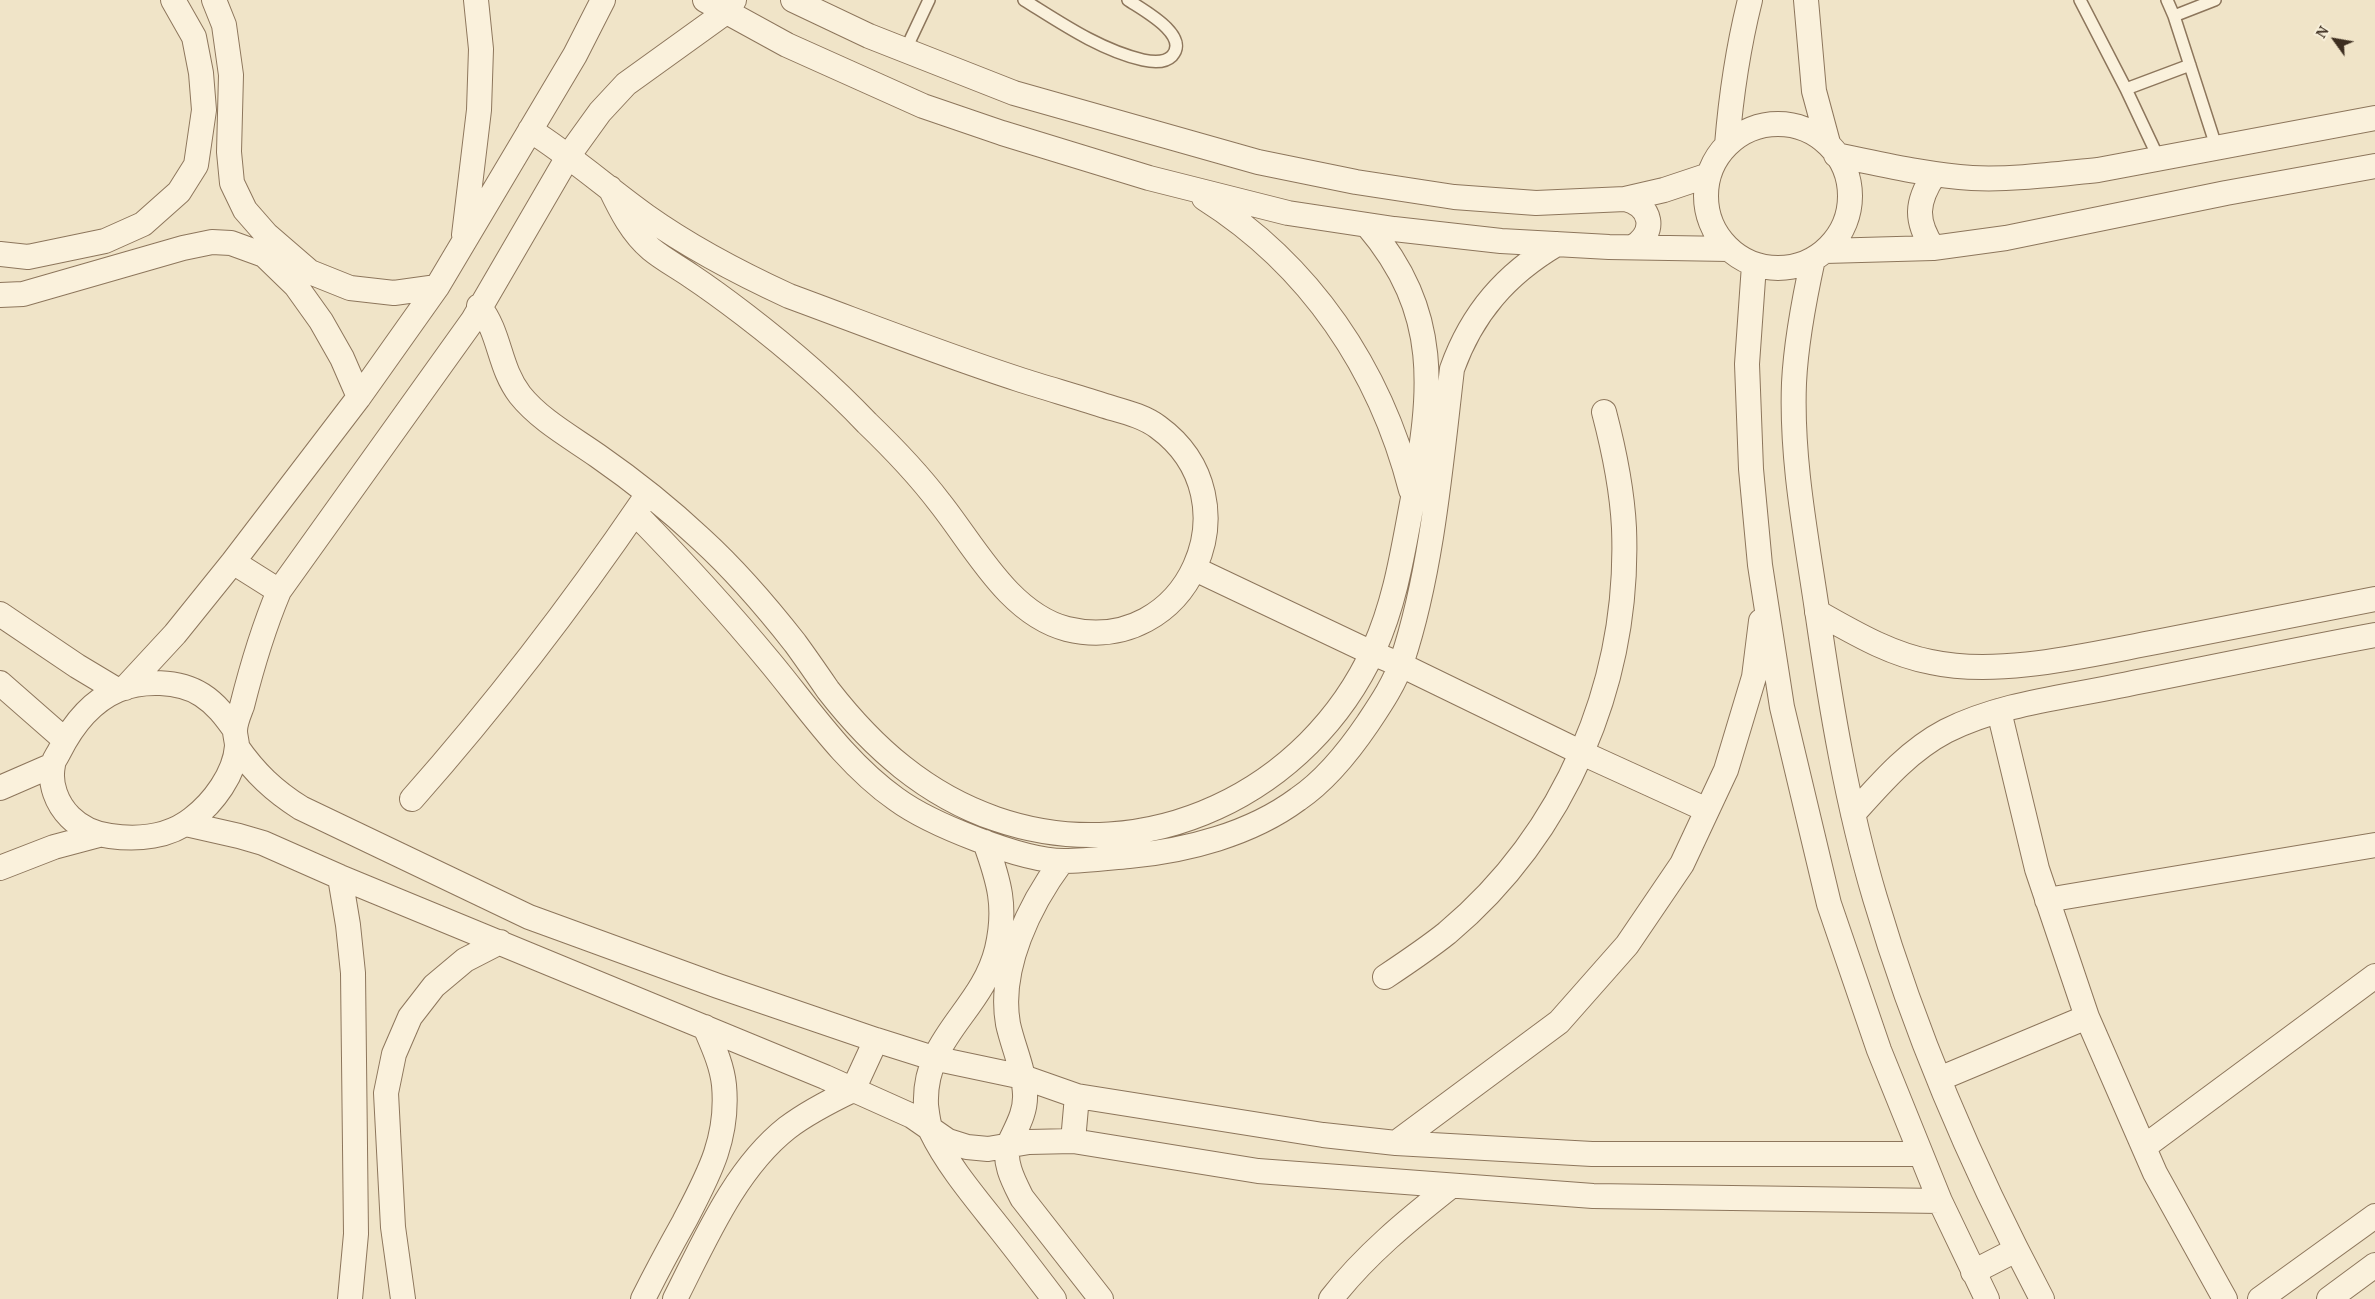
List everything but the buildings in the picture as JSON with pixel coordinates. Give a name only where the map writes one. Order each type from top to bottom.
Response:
[{"type":"street","points":[[0,254],[28,257],[105,241],[143,224],[165,206],[178,192],[196,165],[204,110],[201,73],[194,37],[173,0]]},
{"type":"street","points":[[214,0],[224,25],[231,75],[229,152],[232,183],[245,210],[266,234],[310,272],[350,288],[394,293],[437,287]]},
{"type":"street","points":[[463,244],[479,110],[481,49],[476,0]]},
{"type":"street","points":[[99,835],[78,824],[62,808],[53,788],[52,765],[65,740],[76,722],[95,704],[121,689],[175,634],[233,562],[359,397],[437,287],[575,55],[603,0]]},
{"type":"street","points":[[705,0],[730,6],[787,45],[922,106],[1002,134],[1190,189],[1288,213],[1367,225],[1501,241],[1729,249]]},
{"type":"street","points":[[793,0],[905,52],[1014,93],[1258,162],[1336,178],[1490,201],[1536,203],[1625,198],[1664,190],[1709,175]]},
{"type":"street","points":[[1728,146],[1737,55],[1750,0]]},
{"type":"street","points":[[1806,0],[1814,91],[1832,149],[1844,168],[1850,197],[1843,226],[1819,255],[1798,327],[1794,384],[1801,510],[1827,686],[1853,814],[1874,897],[1919,1032],[1984,1186],[2042,1299]]},
{"type":"street","points":[[0,868],[54,847],[99,835],[143,838],[165,833],[186,824],[204,810],[219,791],[230,770],[260,639],[279,591],[461,336],[569,155],[600,112],[626,84],[668,52],[700,32],[730,6]]},
{"type":"street","points":[[2375,118],[2098,170],[1975,178],[1934,175],[1832,149],[1803,129],[1776,125],[1748,131],[1728,146],[1714,164],[1706,188],[1708,215],[1720,240],[1729,249],[1754,265],[1784,268],[1799,265],[1819,255],[1933,248],[2006,238],[2226,193],[2375,166]]},
{"type":"street","points":[[530,130],[569,155],[610,188],[685,242],[727,266],[789,296],[1013,377],[1136,415],[1156,425],[1174,440],[1188,458],[1199,479],[1205,501],[1206,524],[1203,547],[1195,569],[1173,600],[1142,621],[1124,628],[1096,632],[1068,629],[1050,623],[1034,614],[1006,589],[938,500],[866,421],[786,348],[744,314],[650,249],[626,222],[610,188]]},
{"type":"street","points":[[196,165],[209,168],[232,183]]},
{"type":"street","points":[[1933,248],[1924,235],[1920,219],[1920,203],[1925,188],[1934,175]]},
{"type":"street","points":[[1190,189],[1249,230],[1300,278],[1328,312],[1363,364],[1379,396],[1404,462],[1413,496]]},
{"type":"street","points":[[1625,198],[1634,201],[1642,207],[1647,215],[1647,234],[1641,242],[1633,247]]},
{"type":"street","points":[[480,306],[490,319],[506,375],[533,410],[648,494],[702,539],[734,571],[775,619],[843,708],[890,759],[948,799],[1000,820],[1030,828],[1086,834],[1124,833],[1170,824],[1224,805],[1273,775],[1316,736],[1348,696],[1372,653],[1390,610],[1401,567],[1424,421],[1427,373],[1426,348],[1421,324],[1405,279],[1395,260],[1367,225]]},
{"type":"street","points":[[0,295],[23,294],[212,242],[231,243],[264,255],[296,286],[321,321],[342,358],[359,397]]},
{"type":"street","points":[[635,514],[686,565],[767,658],[834,742],[866,774],[897,800],[920,813],[985,842],[1062,861],[1166,853],[1212,840],[1265,818],[1298,800],[1327,774],[1358,737],[1375,712],[1401,665],[1431,535],[1452,369],[1460,347],[1479,313],[1499,288],[1516,271],[1557,244]]},
{"type":"street","points":[[1754,265],[1748,364],[1751,469],[1765,595],[1782,707],[1829,904],[1879,1050],[1940,1201],[1987,1299]]},
{"type":"street","points":[[1385,977],[1446,933],[1500,880],[1546,820],[1582,753],[1596,717],[1608,680],[1622,604],[1624,526],[1620,488],[1604,412]]},
{"type":"street","points":[[412,798],[517,676],[563,616],[648,494]]},
{"type":"street","points":[[233,562],[279,591]]},
{"type":"street","points":[[1195,569],[1401,665],[1582,753],[1707,810]]},
{"type":"street","points":[[1396,1143],[1559,1022],[1627,945],[1682,864],[1726,770],[1754,677],[1765,595]]},
{"type":"street","points":[[1817,612],[1892,651],[1931,662],[1971,668],[2012,666],[2107,651],[2375,599]]},
{"type":"street","points":[[0,614],[44,645],[121,689],[151,683],[176,684],[200,694],[220,709],[254,771],[276,792],[301,808],[529,917],[718,986],[933,1058],[1023,1077],[1076,1096],[1323,1135],[1396,1143],[1592,1154],[1920,1154]]},
{"type":"street","points":[[1853,814],[1885,778],[1913,753],[1945,732],[1980,716],[2049,698],[2375,636]]},
{"type":"street","points":[[0,683],[65,740]]},
{"type":"street","points":[[1999,711],[2037,869],[2087,1017],[2155,1173],[2225,1299]]},
{"type":"street","points":[[0,788],[52,765]]},
{"type":"street","points":[[186,824],[263,843],[340,877],[853,1090],[912,1116],[948,1141],[967,1148],[988,1149],[1051,1140],[1073,1141],[1258,1171],[1593,1196],[1940,1201]]},
{"type":"street","points":[[985,842],[999,883],[1001,900],[996,950],[988,974],[976,996],[933,1058],[926,1094],[931,1130],[954,1168],[1054,1299]]},
{"type":"street","points":[[2048,900],[2375,845]]},
{"type":"street","points":[[1062,861],[1044,886],[1030,912],[1012,961],[1008,984],[1008,1022],[1023,1077],[1025,1096],[1023,1113],[1008,1146],[1009,1164],[1014,1182],[1022,1198],[1101,1299]]},
{"type":"street","points":[[340,877],[348,924],[354,992],[356,1234],[350,1299]]},
{"type":"street","points":[[403,1299],[393,1227],[386,1093],[394,1054],[410,1017],[434,986],[465,960],[500,942]]},
{"type":"street","points":[[2144,1147],[2375,976]]},
{"type":"street","points":[[1938,1079],[2087,1017]]},
{"type":"street","points":[[643,1299],[711,1172],[720,1143],[725,1114],[724,1084],[717,1055],[705,1027]]},
{"type":"street","points":[[675,1299],[735,1186],[758,1155],[786,1128],[818,1106],[853,1090],[876,1040]]},
{"type":"street","points":[[1073,1141],[1076,1096]]},
{"type":"street","points":[[1331,1299],[1344,1282],[1394,1231],[1450,1186]]},
{"type":"street","points":[[2260,1299],[2375,1216]]},
{"type":"street","points":[[1973,1272],[2016,1250]]},
{"type":"street","points":[[2330,1299],[2375,1265]]},
{"type":"lane","points":[[905,52],[929,0]]},
{"type":"lane","points":[[1024,0],[1076,32],[1133,58],[1157,62],[1172,56],[1176,48],[1175,39],[1168,28],[1128,0]]},
{"type":"lane","points":[[2080,0],[2159,160]]},
{"type":"lane","points":[[2167,0],[2174,16],[2216,149]]},
{"type":"lane","points":[[2174,16],[2215,0]]},
{"type":"lane","points":[[2126,90],[2190,65]]}]
